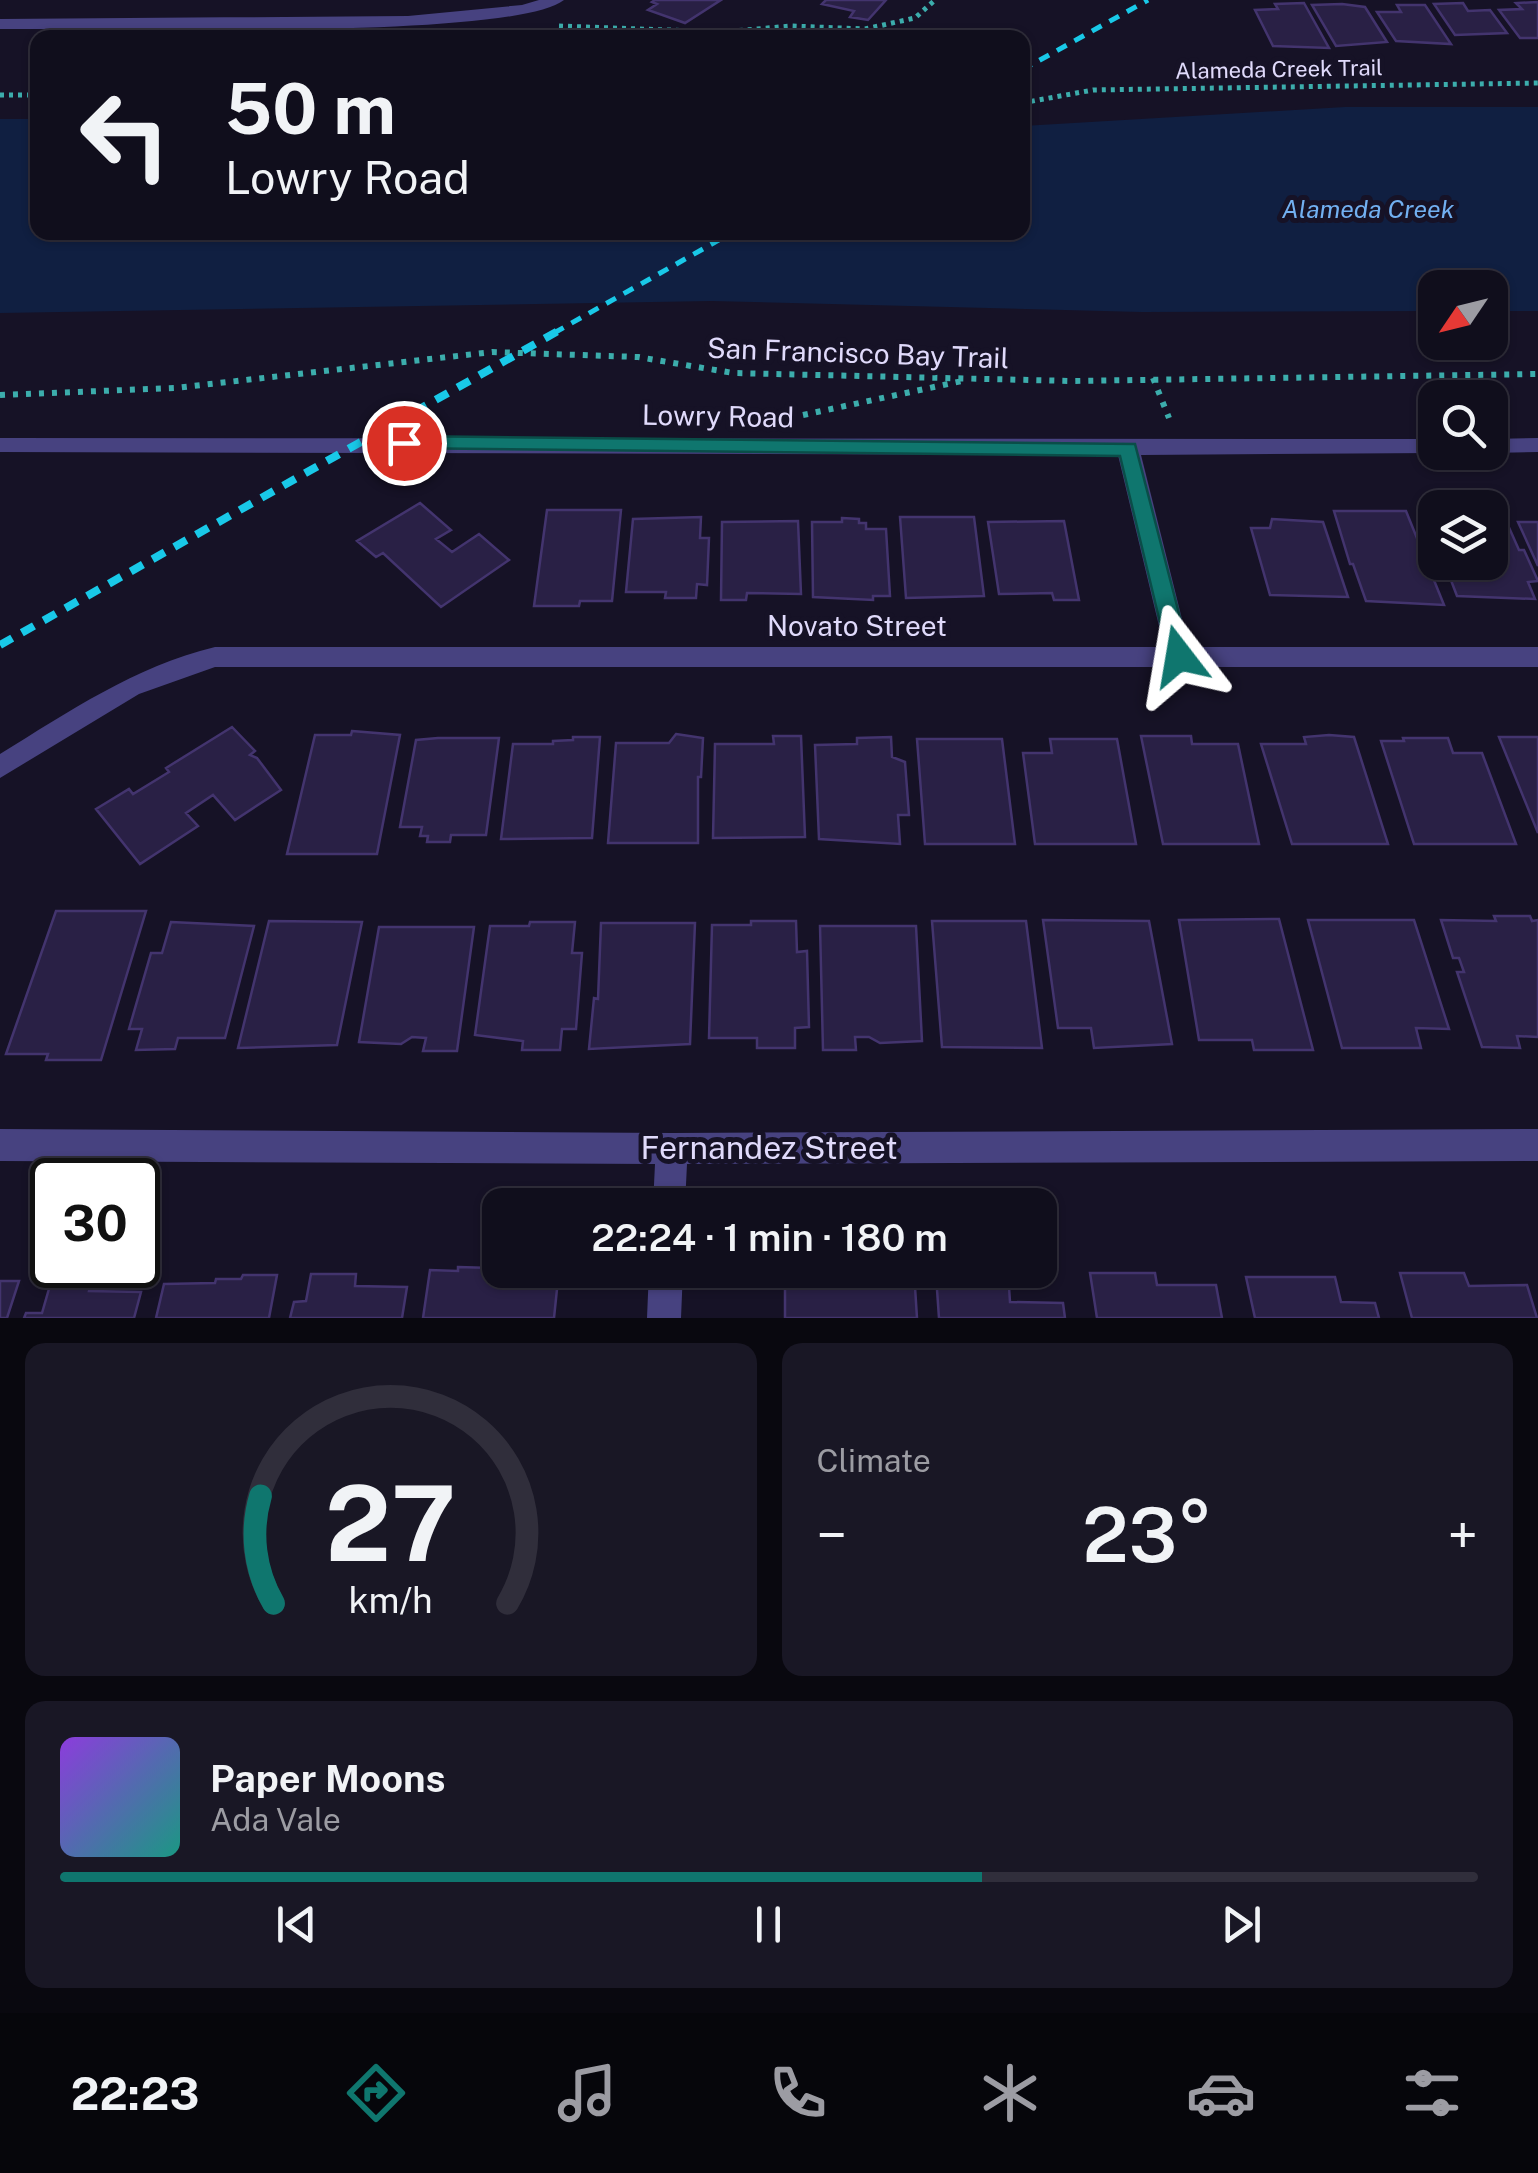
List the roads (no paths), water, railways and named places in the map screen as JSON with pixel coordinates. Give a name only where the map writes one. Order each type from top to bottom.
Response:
[{"type":"street","points":[[0,24],[408,21],[523,10],[556,0]]},
{"type":"street","name":"Lowry Road","points":[[0,445],[404,443],[1128,449],[1418,446]]},
{"type":"street","points":[[1508,446],[1538,445]]},
{"type":"street","points":[[1128,449],[1179,656]]},
{"type":"street","name":"Novato Street","points":[[0,767],[149,676],[178,663],[214,656],[1538,658]]},
{"type":"street","name":"Fernandez Street","points":[[0,1144],[672,1149],[1538,1145]]},
{"type":"street","points":[[670,1188],[672,1149]]},
{"type":"street","points":[[664,1318],[665,1288]]},
{"type":"water","name":"Alameda Creek","points":[[1345,107],[1538,107],[1538,311],[1508,311],[1508,270],[1418,270],[1418,311],[1142,312],[711,301],[0,313],[0,119],[30,119],[30,240],[1030,240],[1030,126]]},
{"type":"railway","points":[[1030,66],[1148,0]]},
{"type":"railway","points":[[554,333],[719,240]]},
{"type":"railway","points":[[0,645],[558,331]]}]
